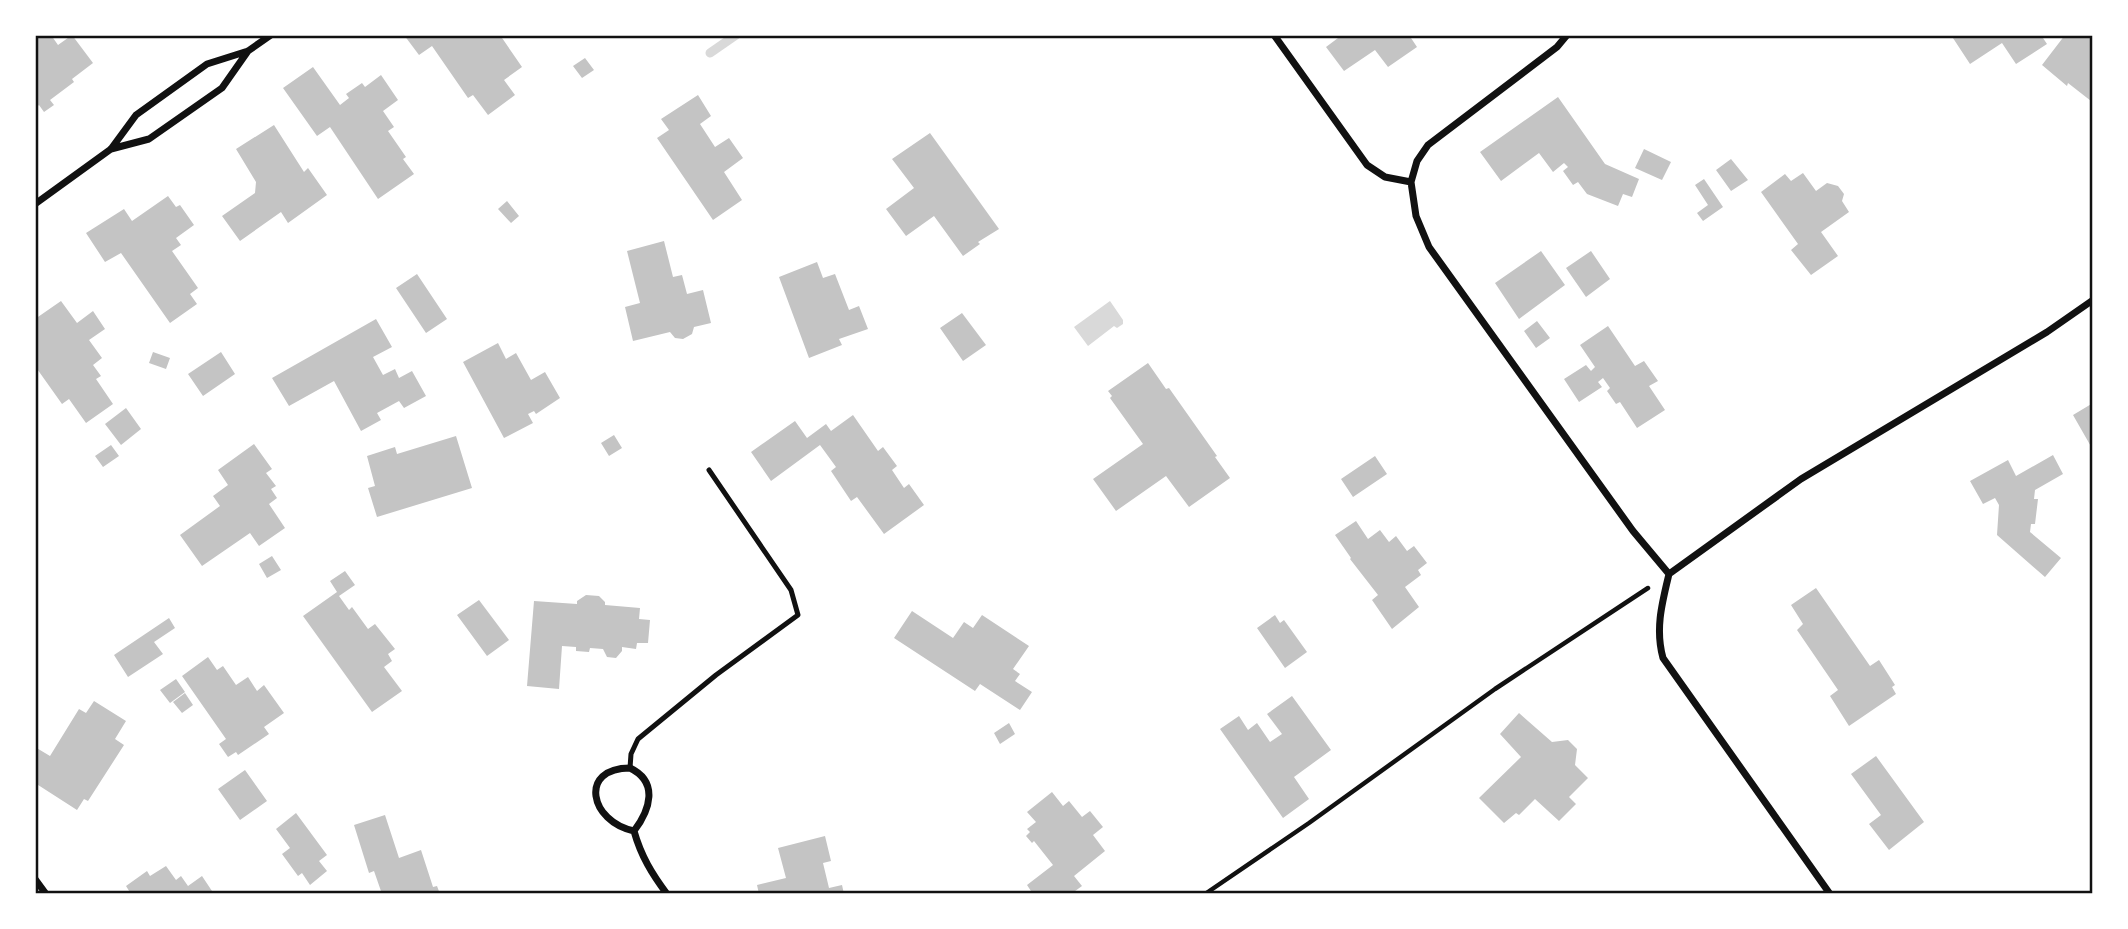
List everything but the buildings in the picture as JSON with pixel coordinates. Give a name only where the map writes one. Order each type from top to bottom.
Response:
[{"type":"street","points":[[35,204],[111,149],[136,115],[186,79],[207,64],[248,51],[271,35]]},
{"type":"street","points":[[1274,35],[1367,165],[1385,177],[1411,183]]},
{"type":"street","points":[[1567,35],[1558,47],[1428,145],[1417,161],[1411,183],[1416,216],[1429,247],[1633,531],[1669,574]]},
{"type":"street","points":[[111,149],[149,139],[222,88],[248,51]]},
{"type":"street","points":[[1830,894],[1663,658],[1658,640],[1659,617],[1669,574],[1801,479],[2047,332],[2093,300]]},
{"type":"street","points":[[634,831],[608,820],[598,804],[598,782],[613,770],[630,768],[642,774],[650,793],[646,813],[634,831],[650,872],[667,894]]},
{"type":"street","points":[[35,879],[46,894]]},
{"type":"lane","points":[[630,768],[631,754],[638,739],[716,675],[798,615],[792,590],[709,470]]},
{"type":"path","points":[[1205,894],[1495,689],[1669,574]]},
{"type":"shaded area","points":[[1110,301],[1123,324],[1117,328],[1114,326],[1088,346],[1074,327]]},
{"type":"waterway","points":[[710,53],[736,35]]}]
